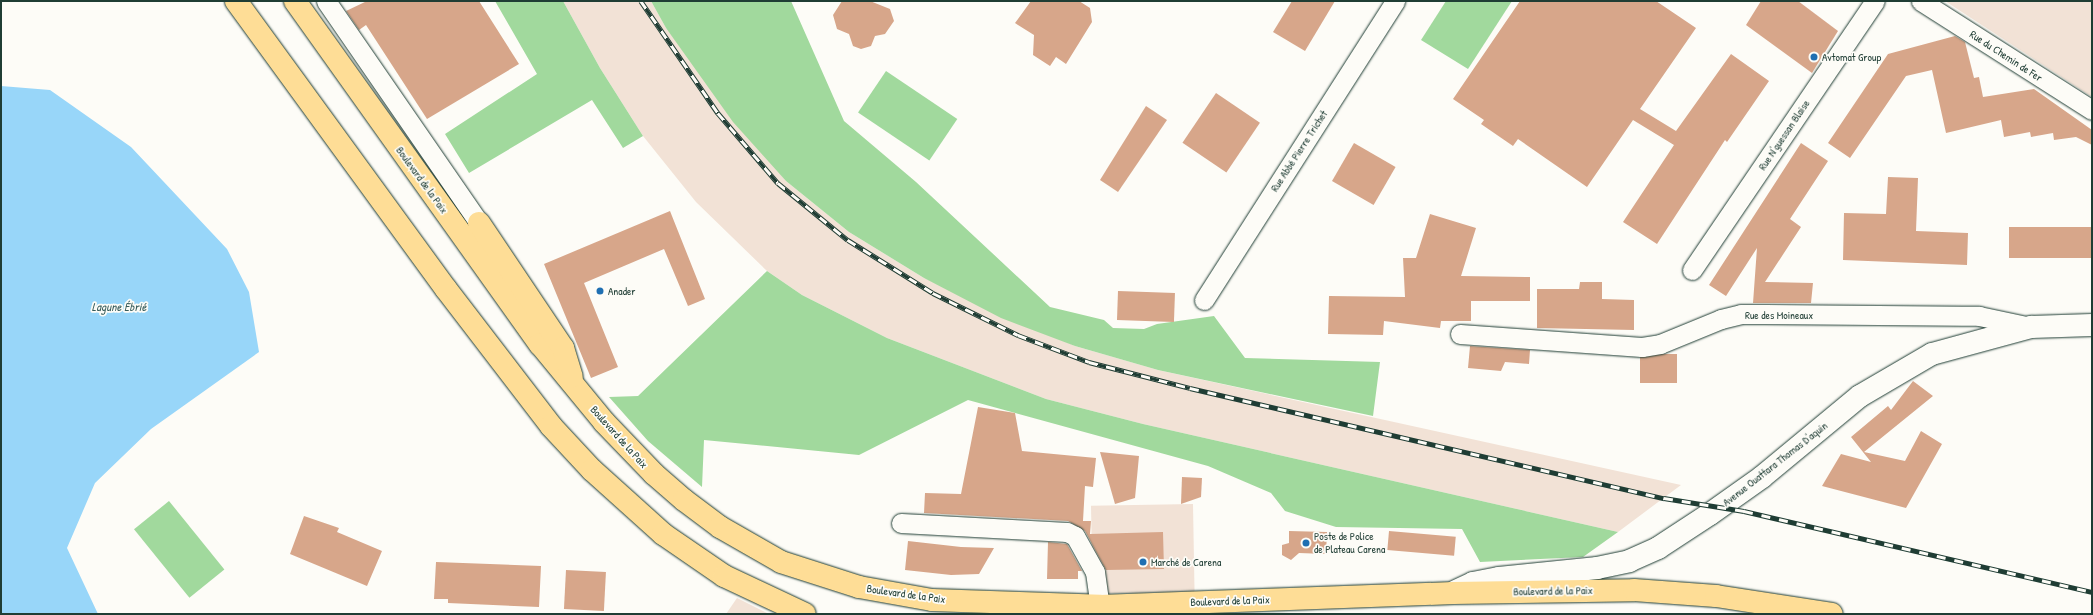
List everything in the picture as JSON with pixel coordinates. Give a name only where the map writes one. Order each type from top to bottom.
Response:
[{"type":"main road","points":[[236,1],[446,289],[551,426],[592,470],[663,534],[724,576],[805,614]]},
{"type":"main road","name":"Boulevard de la Paix","points":[[295,1],[540,344],[573,382],[604,422],[660,480],[720,527],[782,562],[859,587],[932,600],[1100,606],[1453,593],[1634,590],[1716,596],[1832,614]]},
{"type":"main road","points":[[479,223],[563,348],[573,382]]},
{"type":"main road","name":"Avenue Ouattara Thomas D'aquin","points":[[1453,593],[1473,584],[1499,578],[1612,565],[1658,548],[1762,477],[1860,396],[1898,372],[1932,354],[2031,327],[2092,325]]},
{"type":"street","points":[[326,1],[479,223]]},
{"type":"street","name":"Rue Abbé Pierre Trichet","points":[[1204,300],[1395,1]]},
{"type":"street","name":"Rue N'guessan Blaise","points":[[1692,270],[1875,1]]},
{"type":"street","name":"Rue du Chemin de Fer","points":[[1921,1],[2092,110]]},
{"type":"street","name":"Rue des Moineaux","points":[[1460,334],[1642,347],[1660,344],[1734,316],[1765,314],[1978,316],[2031,327]]},
{"type":"street","points":[[901,524],[1067,532],[1075,536],[1095,572],[1100,606]]},
{"type":"shaded area","points":[[563,1],[651,1],[666,28],[786,181],[849,232],[924,278],[1075,346],[1158,370],[1681,485],[1618,532],[1143,424],[1046,399],[887,338],[802,295],[767,271],[696,202],[643,136],[600,68]]},
{"type":"shaded area","points":[[1945,1],[2092,1],[2092,97]]},
{"type":"shaded area","name":"Marché de Carena","points":[[1193,504],[1195,592],[1093,594],[1091,506]]},
{"type":"shaded area","points":[[737,598],[769,614],[726,614]]},
{"type":"green space","points":[[495,1],[563,1],[600,68],[643,136],[623,148],[592,100],[469,173],[445,134],[537,74]]},
{"type":"green space","points":[[651,1],[791,1],[844,121],[916,182],[1050,307],[1104,320],[1113,328],[1144,329],[1157,324],[1214,316],[1245,358],[1380,362],[1373,416],[1158,370],[1075,346],[1001,318],[924,278],[849,232],[786,181],[733,122],[666,28]]},
{"type":"green space","points":[[1446,1],[1512,1],[1468,69],[1421,40]]},
{"type":"green space","points":[[886,71],[957,119],[929,161],[858,112]]},
{"type":"green space","points":[[767,271],[802,295],[887,338],[1046,399],[1143,424],[1618,532],[1583,557],[1480,562],[1462,529],[1336,527],[1285,511],[1271,493],[1208,466],[968,400],[859,455],[704,440],[702,487],[648,441],[609,397],[638,396]]},
{"type":"green space","points":[[169,501],[224,569],[189,598],[134,529]]},
{"type":"water","name":"Lagune Ébrié","points":[[1,86],[50,90],[131,147],[227,249],[249,292],[259,352],[151,429],[95,483],[67,548],[98,614],[1,614]]},
{"type":"building","points":[[367,1],[479,1],[519,64],[427,119],[366,25],[359,30],[346,11]]},
{"type":"building","points":[[842,1],[870,1],[890,9],[894,21],[885,34],[875,36],[871,46],[861,49],[853,46],[849,34],[837,29],[833,15]]},
{"type":"building","points":[[1031,1],[1079,1],[1090,8],[1092,22],[1066,64],[1056,57],[1050,66],[1033,55],[1034,35],[1015,23]]},
{"type":"building","points":[[1292,1],[1335,1],[1305,51],[1273,32]]},
{"type":"building","points":[[1520,1],[1656,1],[1696,28],[1640,109],[1676,131],[1731,54],[1769,81],[1727,142],[1725,140],[1657,244],[1623,222],[1674,145],[1633,120],[1587,187],[1518,139],[1513,146],[1481,124],[1484,120],[1453,99]]},
{"type":"building","points":[[1761,1],[1798,1],[1838,31],[1812,73],[1746,25]]},
{"type":"building","points":[[1955,36],[1965,42],[1974,78],[1979,77],[1983,97],[2034,89],[2092,130],[2092,145],[2076,137],[2054,140],[2053,133],[2031,137],[2030,132],[2004,137],[2001,120],[1946,133],[1932,70],[1906,76],[1850,158],[1828,143],[1888,54]]},
{"type":"building","points":[[1216,93],[1260,123],[1226,172],[1182,143]]},
{"type":"building","points":[[1146,106],[1167,120],[1118,192],[1100,180]]},
{"type":"building","points":[[1354,143],[1396,167],[1374,205],[1332,181]]},
{"type":"building","points":[[1801,143],[1828,161],[1790,219],[1801,227],[1765,282],[1813,283],[1811,303],[1753,303],[1757,248],[1726,296],[1709,285]]},
{"type":"building","points":[[1888,177],[1918,178],[1916,231],[1968,233],[1967,265],[1843,260],[1844,213],[1886,214]]},
{"type":"building","points":[[670,211],[705,299],[688,306],[664,249],[584,283],[618,367],[591,378],[544,264]]},
{"type":"building","points":[[1430,214],[1476,228],[1461,276],[1530,277],[1530,301],[1471,301],[1471,321],[1441,321],[1440,328],[1384,321],[1383,335],[1328,334],[1329,296],[1405,297],[1403,258],[1416,258]]},
{"type":"building","points":[[2009,227],[2092,227],[2092,258],[2009,258]]},
{"type":"building","points":[[1580,282],[1602,282],[1602,299],[1634,300],[1634,330],[1537,328],[1537,289],[1579,289]]},
{"type":"building","points":[[1118,291],[1175,293],[1174,322],[1117,320]]},
{"type":"building","points":[[1470,346],[1530,350],[1529,364],[1505,362],[1501,371],[1468,368]]},
{"type":"building","points":[[1640,354],[1677,354],[1677,383],[1640,383]]},
{"type":"building","points":[[1913,381],[1933,396],[1864,452],[1905,461],[1921,431],[1942,444],[1906,508],[1822,486],[1841,454],[1871,462],[1851,437],[1888,406],[1891,410]]},
{"type":"building","points":[[978,407],[1015,413],[1022,451],[1096,458],[1093,487],[1085,486],[1083,521],[1091,521],[1090,534],[1163,532],[1164,569],[1106,570],[1085,531],[1068,521],[924,513],[925,493],[961,494]]},
{"type":"building","points":[[1100,452],[1139,456],[1135,498],[1115,504]]},
{"type":"building","points":[[1182,477],[1202,478],[1201,497],[1181,504]]},
{"type":"building","points":[[304,516],[339,528],[337,532],[382,551],[367,586],[290,554]]},
{"type":"building","points":[[1289,531],[1327,532],[1326,554],[1299,553],[1291,560],[1282,555],[1282,545],[1289,543]]},
{"type":"building","points":[[1389,531],[1456,537],[1454,556],[1387,550]]},
{"type":"building","points":[[908,541],[961,547],[994,548],[979,574],[951,575],[905,570]]},
{"type":"building","points":[[1048,542],[1067,544],[1082,571],[1078,571],[1078,579],[1047,579]]},
{"type":"building","points":[[436,562],[541,566],[539,607],[448,603],[448,599],[434,599]]},
{"type":"building","points":[[566,570],[606,572],[604,611],[564,609]]},
{"type":"railway","points":[[641,1],[718,113],[778,183],[848,240],[933,293],[1018,335],[1089,362],[1190,388],[1664,498],[1744,511],[2092,592]]},
{"type":"place","name":"Avtomat Group","points":[[1814,57]]},
{"type":"place","name":"Anader","points":[[600,291]]},
{"type":"place","name":"Poste de Police de Plateau Carena","points":[[1306,543]]},
{"type":"place","name":"Marché de Carena","points":[[1143,562]]}]
